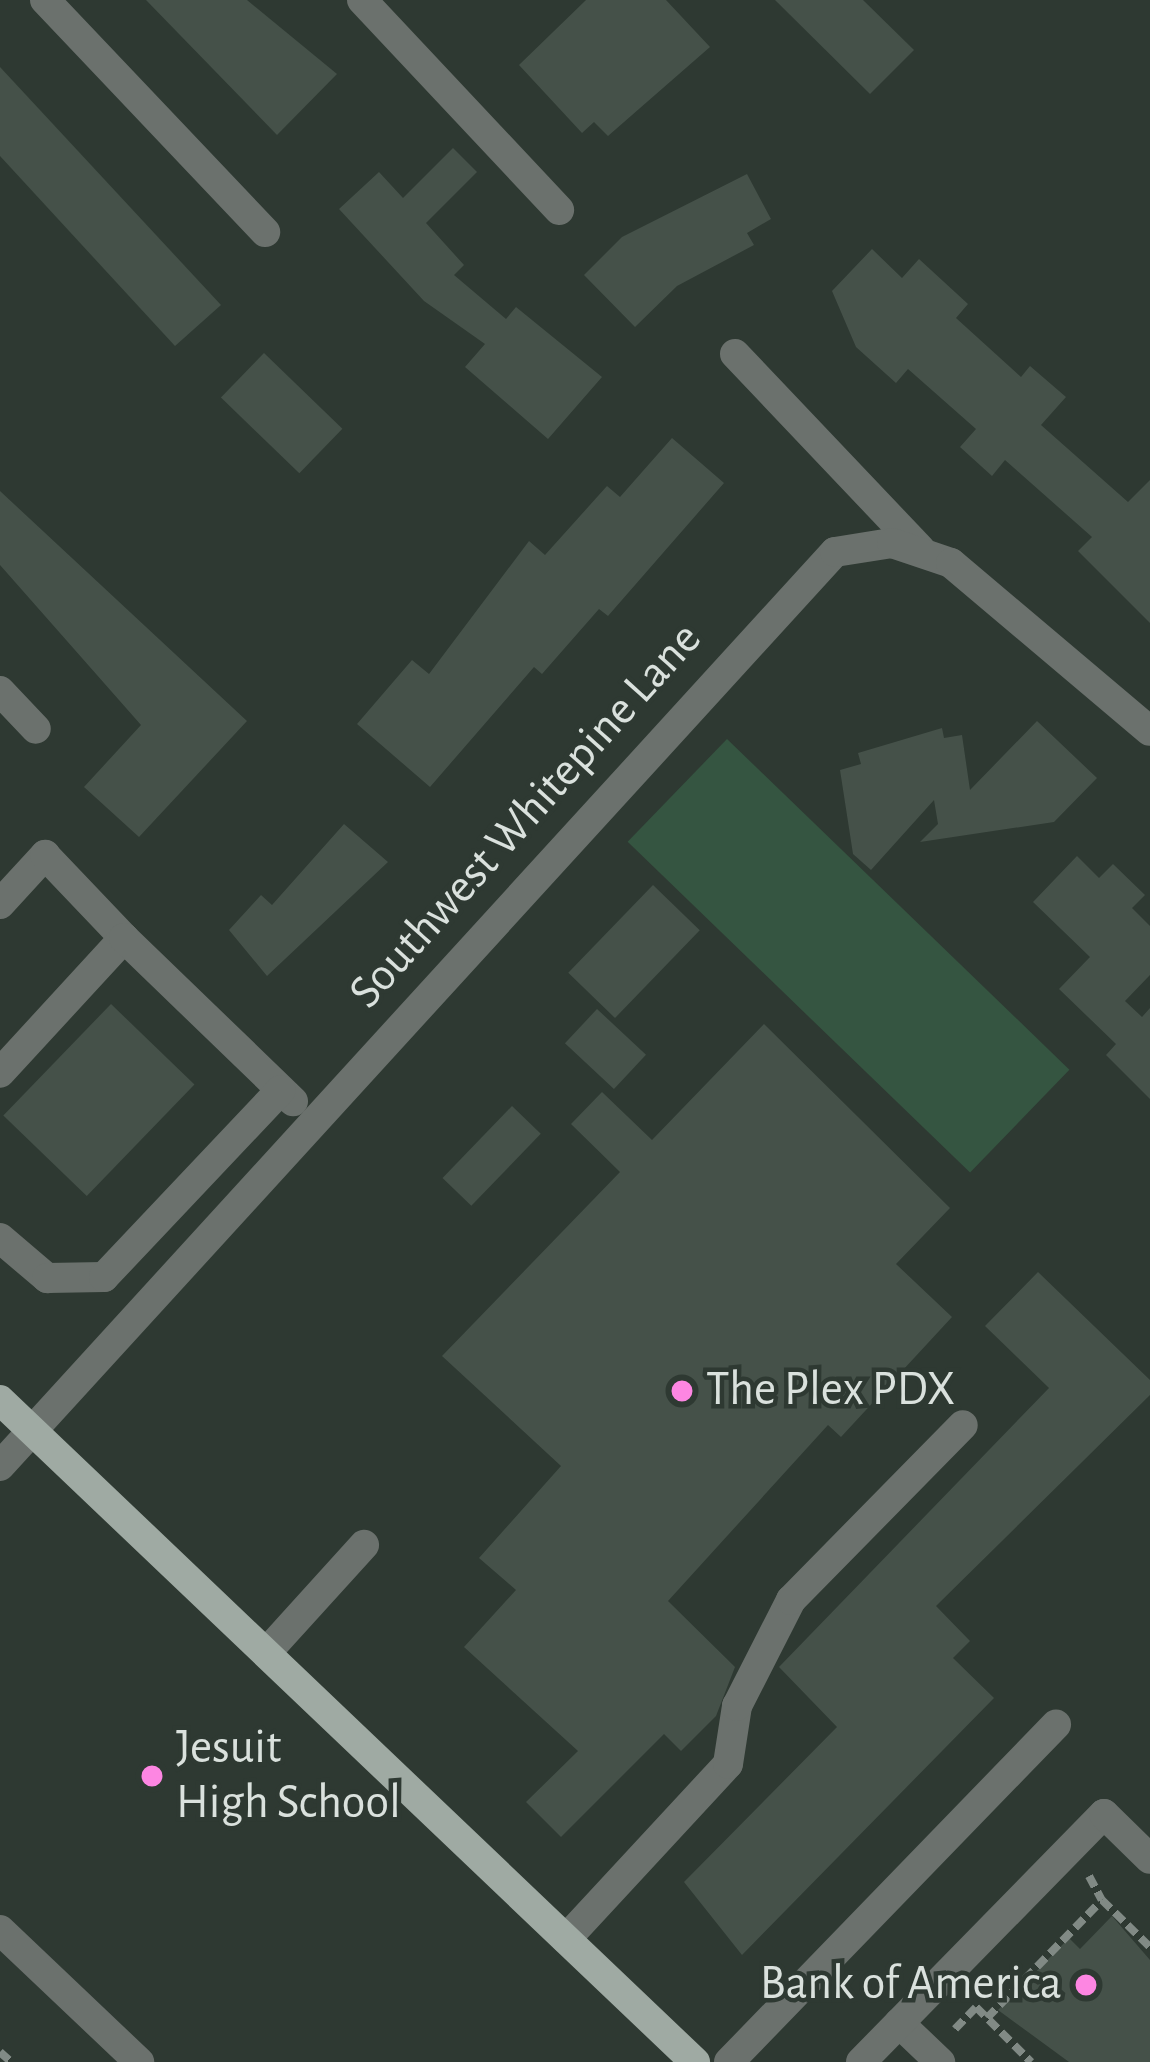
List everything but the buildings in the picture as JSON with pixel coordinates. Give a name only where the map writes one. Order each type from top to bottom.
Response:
[{"type":"main road","points":[[0,1400],[695,2062]]},
{"type":"street","points":[[45,0],[265,232]]},
{"type":"street","points":[[362,0],[559,210]]},
{"type":"street","points":[[735,354],[920,549]]},
{"type":"street","name":"Southwest Whitepine Lane","points":[[0,1466],[814,568],[863,542],[920,549],[986,585],[1150,731]]},
{"type":"street","points":[[0,692],[36,729]]},
{"type":"street","points":[[0,904],[45,855],[124,938],[312,1118]]},
{"type":"street","points":[[0,1073],[124,938]]},
{"type":"street","points":[[0,1238],[47,1278],[89,1283],[122,1262],[281,1090]]},
{"type":"street","points":[[566,1939],[728,1764],[737,1706],[790,1600],[963,1425]]},
{"type":"street","points":[[266,1653],[364,1545]]},
{"type":"street","points":[[729,2062],[1056,1724]]},
{"type":"street","points":[[861,2062],[1104,1814],[1150,1858]]},
{"type":"street","points":[[0,1930],[139,2062]]},
{"type":"street","points":[[899,2023],[944,2048]]},
{"type":"path","points":[[987,2018],[1102,1900],[1150,1947]]},
{"type":"path","points":[[944,2048],[976,2008],[1031,2062]]},
{"type":"path","points":[[0,2052],[11,2062]]},
{"type":"green space","points":[[727,739],[1069,1070],[970,1173],[628,842]]},
{"type":"place","name":"The Plex PDX","points":[[682,1391]]},
{"type":"place","name":"Jesuit High School","points":[[152,1776]]},
{"type":"place","name":"Bank of America","points":[[1086,1985]]}]
